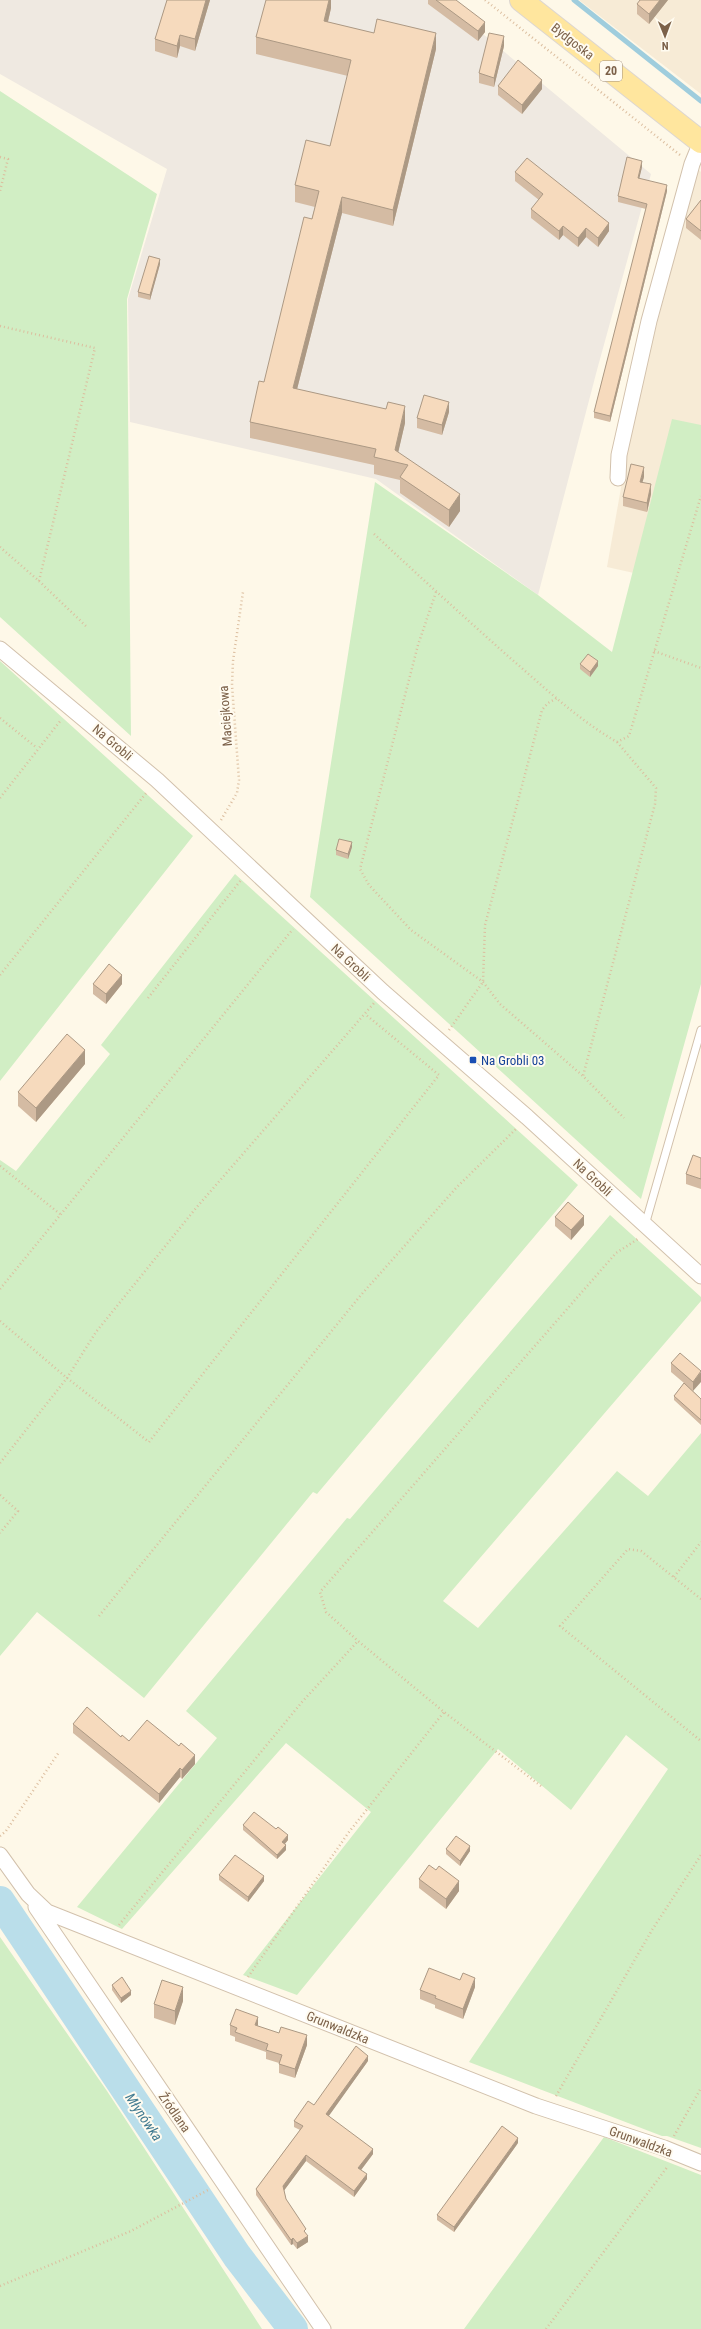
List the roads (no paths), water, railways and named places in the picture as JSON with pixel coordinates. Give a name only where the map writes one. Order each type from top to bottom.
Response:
[{"type":"main road","name":"Bydgoska","points":[[521,0],[701,142]]},
{"type":"street","points":[[618,478],[619,454],[649,321],[692,164],[701,142]]},
{"type":"street","name":"Na Grobli","points":[[0,649],[71,706],[157,780],[383,992],[442,1041],[701,1276]]},
{"type":"street","name":"Grunwaldzka","points":[[0,1855],[28,1894],[47,1912],[536,2106],[670,2150],[701,2163]]},
{"type":"street","name":"Źródlana","points":[[28,1894],[118,2029],[323,2329]]},
{"type":"lane","points":[[645,1225],[701,1030]]},
{"type":"waterway","points":[[574,0],[701,101]]},
{"type":"waterway","name":"Młynówka","points":[[0,1901],[237,2256],[293,2329]]},
{"type":"place","name":"Na Grobli 03","points":[[473,1060]]}]
